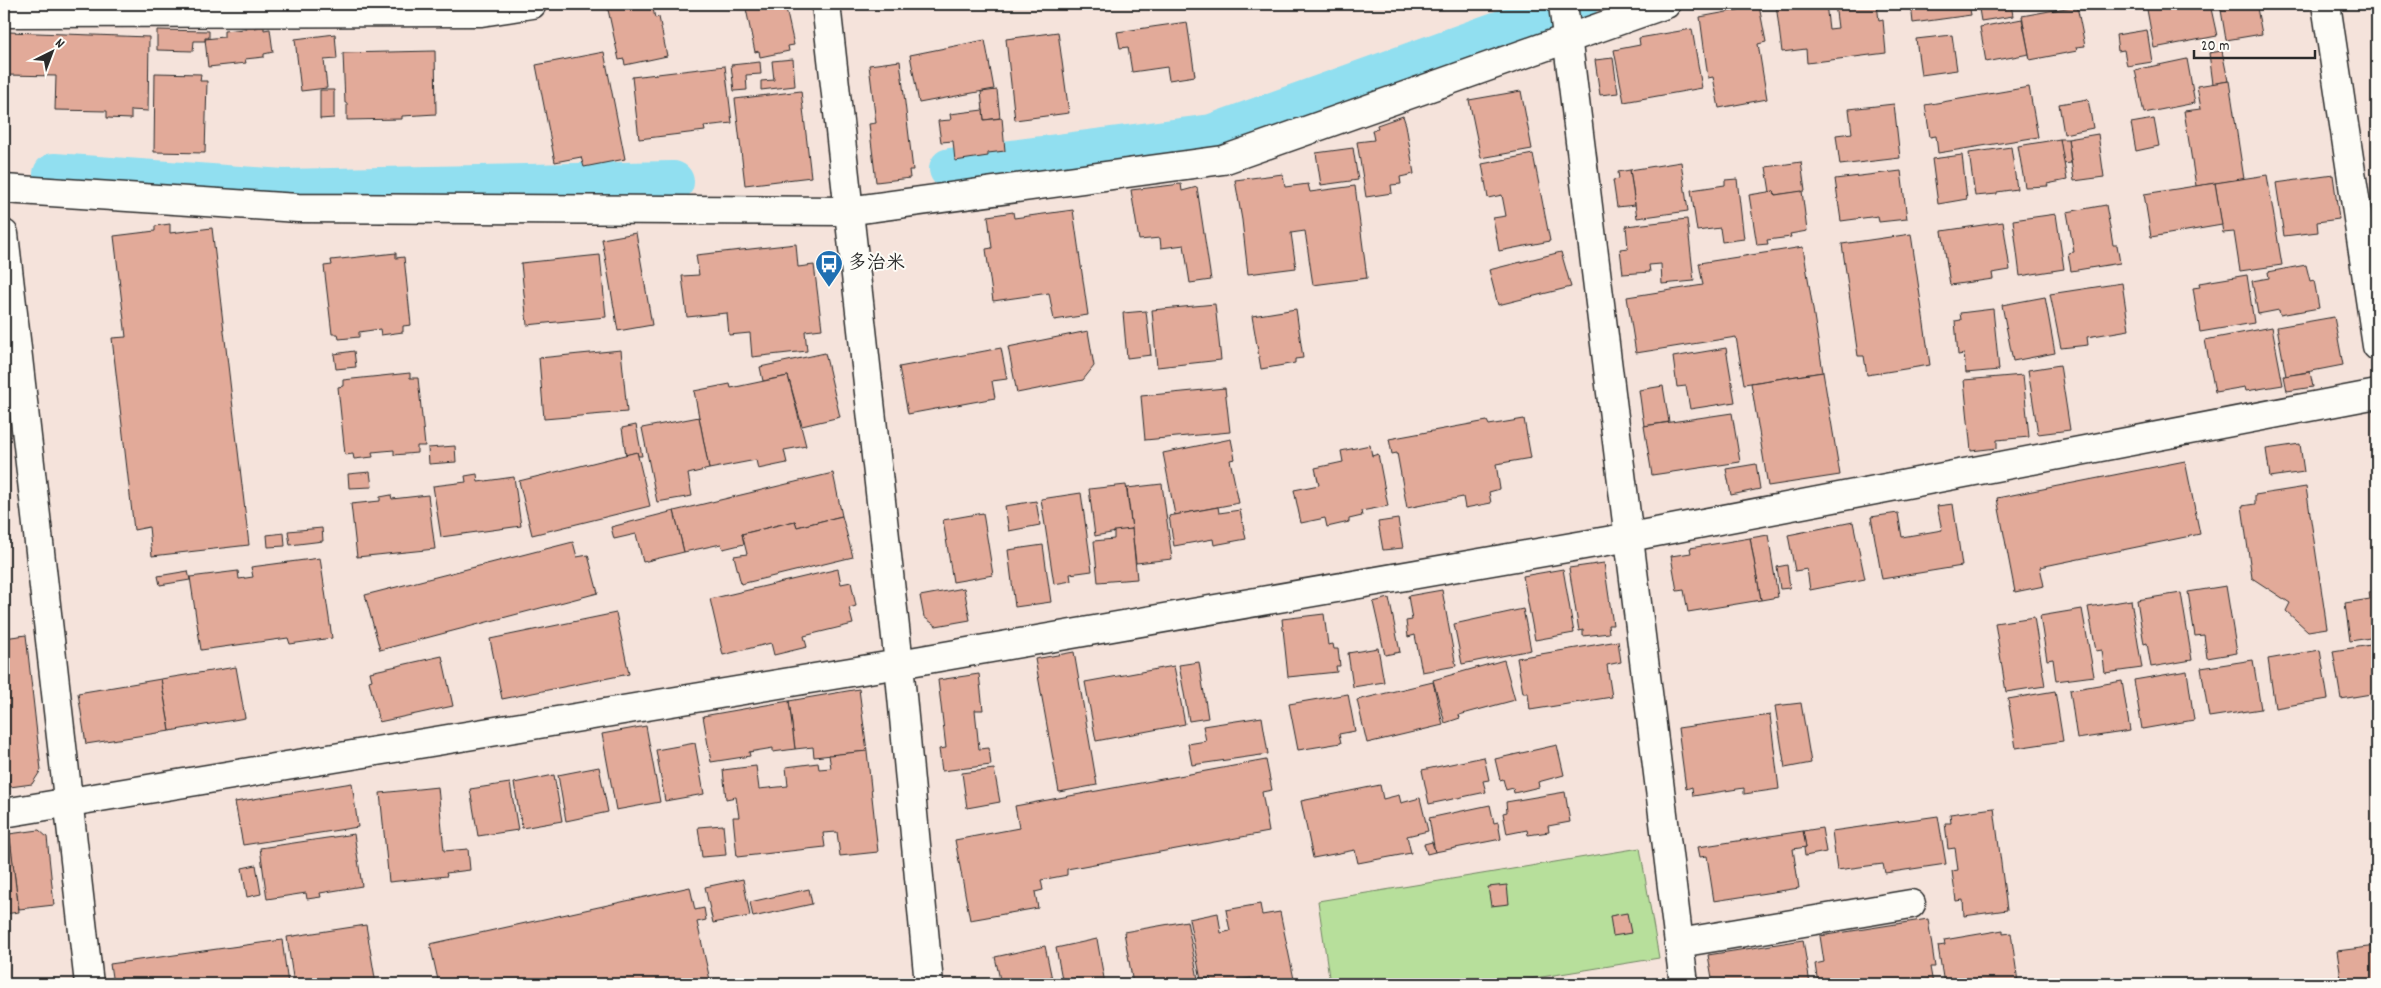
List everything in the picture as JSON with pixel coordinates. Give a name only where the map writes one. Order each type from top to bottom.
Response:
[{"type":"street","points":[[4,13],[480,8],[532,4]]},
{"type":"street","points":[[826,4],[847,211],[899,664],[929,984]]},
{"type":"street","points":[[1563,4],[1684,984]]},
{"type":"street","points":[[4,189],[298,208],[847,211],[1223,160],[1666,4]]},
{"type":"street","points":[[2326,4],[2377,346]]},
{"type":"street","points":[[4,234],[89,984]]},
{"type":"street","points":[[4,813],[899,664],[1630,537],[2377,394]]},
{"type":"street","points":[[1679,942],[1911,904]]},
{"type":"green space","points":[[1640,848],[1659,958],[1499,984],[1330,984],[1318,901]]},
{"type":"building","points":[[652,4],[655,18],[659,17],[667,56],[625,65],[624,59],[619,60],[607,5]]},
{"type":"building","points":[[745,4],[785,4],[794,45],[788,46],[789,51],[760,57],[759,51],[755,52]]},
{"type":"building","points":[[1776,4],[1826,4],[1829,29],[1838,28],[1835,4],[1877,4],[1879,21],[1883,20],[1886,53],[1807,63],[1806,49],[1782,52]]},
{"type":"building","points":[[1911,4],[1969,4],[1971,15],[1913,23]]},
{"type":"building","points":[[2011,4],[2013,16],[1981,21],[1979,9]]},
{"type":"building","points":[[2146,4],[2210,4],[2217,36],[2154,48]]},
{"type":"building","points":[[2220,4],[2261,4],[2262,7],[2257,8],[2262,34],[2226,40]]},
{"type":"building","points":[[1759,6],[1766,42],[1758,44],[1767,99],[1719,108],[1713,77],[1708,78],[1700,17]]},
{"type":"building","points":[[2077,6],[2085,46],[2076,47],[2077,51],[2030,60],[2022,16]]},
{"type":"building","points":[[2022,19],[2029,54],[1986,62],[1980,27]]},
{"type":"building","points":[[1187,22],[1195,76],[1169,80],[1167,67],[1132,72],[1128,47],[1120,48],[1117,32]]},
{"type":"building","points":[[264,27],[264,30],[270,29],[273,52],[264,54],[264,57],[245,59],[246,63],[208,67],[205,39],[224,37],[224,31]]},
{"type":"building","points":[[1692,29],[1702,88],[1624,102],[1614,50],[1640,45],[1639,38]]},
{"type":"building","points":[[157,30],[209,31],[209,38],[205,38],[205,41],[194,41],[193,51],[157,50]]},
{"type":"building","points":[[2147,30],[2152,62],[2127,66],[2124,50],[2118,51],[2116,35]]},
{"type":"building","points":[[8,32],[149,37],[148,111],[131,110],[131,119],[107,118],[107,111],[55,110],[56,76],[7,75]]},
{"type":"building","points":[[1058,32],[1069,113],[1015,120],[1006,39]]},
{"type":"building","points":[[335,34],[337,59],[324,60],[327,88],[301,91],[295,39]]},
{"type":"building","points":[[1952,35],[1957,70],[1921,75],[1916,39]]},
{"type":"building","points":[[985,40],[994,89],[919,103],[910,55]]},
{"type":"building","points":[[435,51],[436,114],[402,116],[402,119],[347,120],[343,53]]},
{"type":"building","points":[[2222,51],[2228,81],[2213,84],[2209,53]]},
{"type":"building","points":[[604,52],[625,159],[584,167],[581,157],[555,162],[536,65]]},
{"type":"building","points":[[1613,58],[1618,93],[1600,95],[1595,60]]},
{"type":"building","points":[[793,59],[795,86],[761,90],[761,81],[774,80],[772,61]]},
{"type":"building","points":[[2187,59],[2195,103],[2144,113],[2135,70]]},
{"type":"building","points":[[900,61],[913,170],[909,170],[910,178],[876,182],[869,124],[876,123],[869,65]]},
{"type":"building","points":[[760,62],[761,74],[746,75],[747,90],[734,91],[731,65]]},
{"type":"building","points":[[725,66],[732,123],[704,126],[705,131],[639,139],[632,77]]},
{"type":"building","points":[[155,73],[201,74],[200,81],[207,81],[205,153],[154,152]]},
{"type":"building","points":[[2229,81],[2244,179],[2196,186],[2184,111],[2201,109],[2197,86]]},
{"type":"building","points":[[2029,87],[2038,137],[1938,153],[1936,136],[1930,137],[1925,105]]},
{"type":"building","points":[[320,90],[334,90],[334,118],[320,119]]},
{"type":"building","points":[[997,90],[1000,118],[984,120],[981,92]]},
{"type":"building","points":[[801,91],[811,177],[745,185],[735,99]]},
{"type":"building","points":[[1521,91],[1532,149],[1481,158],[1469,100]]},
{"type":"building","points":[[2088,99],[2093,128],[2064,134],[2059,104]]},
{"type":"building","points":[[1894,104],[1900,158],[1840,165],[1836,135],[1852,133],[1849,109]]},
{"type":"building","points":[[983,110],[984,120],[1002,118],[1005,151],[988,153],[988,156],[955,161],[953,141],[941,142],[938,121],[951,120],[950,114]]},
{"type":"building","points":[[1403,116],[1414,174],[1400,177],[1401,184],[1391,185],[1392,193],[1366,197],[1357,142],[1374,140],[1372,130],[1378,129],[1377,125]]},
{"type":"building","points":[[2154,119],[2159,146],[2136,151],[2131,123]]},
{"type":"building","points":[[2098,134],[2104,177],[2074,181],[2068,139]]},
{"type":"building","points":[[2060,139],[2068,139],[2071,163],[2063,164]]},
{"type":"building","points":[[2060,139],[2067,180],[2047,184],[2048,186],[2025,187],[2018,146]]},
{"type":"building","points":[[2011,147],[2017,189],[1997,192],[1997,194],[1975,196],[1969,153]]},
{"type":"building","points":[[1353,148],[1358,180],[1321,185],[1316,153]]},
{"type":"building","points":[[1533,154],[1550,241],[1499,251],[1493,218],[1506,216],[1502,195],[1488,198],[1482,164]]},
{"type":"building","points":[[1962,155],[1967,199],[1938,204],[1932,159]]},
{"type":"building","points":[[1681,162],[1688,211],[1637,218],[1630,170]]},
{"type":"building","points":[[1801,162],[1805,191],[1775,195],[1774,191],[1770,192],[1766,167]]},
{"type":"building","points":[[1630,170],[1635,205],[1617,207],[1613,180],[1619,179],[1618,172]]},
{"type":"building","points":[[1901,171],[1907,219],[1879,222],[1878,216],[1841,221],[1835,179]]},
{"type":"building","points":[[1283,174],[1285,187],[1308,184],[1310,192],[1355,186],[1367,278],[1313,285],[1305,231],[1291,233],[1296,268],[1248,274],[1235,180]]},
{"type":"building","points":[[2267,175],[2282,265],[2240,271],[2234,232],[2223,233],[2215,183]]},
{"type":"building","points":[[2333,175],[2339,219],[2317,222],[2318,232],[2284,236],[2276,183]]},
{"type":"building","points":[[1737,179],[1744,239],[1722,242],[1720,228],[1697,231],[1691,190],[1725,185],[1725,180]]},
{"type":"building","points":[[2215,183],[2222,225],[2151,237],[2144,194]]},
{"type":"building","points":[[1181,184],[1182,191],[1197,187],[1211,280],[1190,283],[1184,245],[1161,248],[1160,238],[1139,240],[1131,190]]},
{"type":"building","points":[[1774,191],[1775,195],[1802,191],[1807,231],[1790,234],[1791,237],[1767,240],[1768,244],[1757,245],[1749,195]]},
{"type":"building","points":[[2106,205],[2113,245],[2117,245],[2120,263],[2071,271],[2068,253],[2074,252],[2067,212]]},
{"type":"building","points":[[1073,210],[1088,315],[1054,320],[1049,293],[993,301],[986,249],[992,248],[988,216],[1013,212],[1014,218]]},
{"type":"building","points":[[2056,214],[2064,269],[2020,276],[2013,220]]},
{"type":"building","points":[[1687,219],[1694,281],[1662,284],[1661,264],[1649,265],[1650,272],[1623,274],[1620,249],[1628,248],[1626,226]]},
{"type":"building","points":[[2003,222],[2010,270],[1992,273],[1993,279],[1950,285],[1942,231]]},
{"type":"building","points":[[170,224],[170,233],[212,228],[249,545],[152,556],[149,527],[134,530],[112,338],[126,337],[114,236],[155,231],[155,226]]},
{"type":"building","points":[[636,233],[652,325],[618,331],[602,239]]},
{"type":"building","points":[[1911,234],[1930,365],[1867,375],[1864,356],[1858,356],[1842,244]]},
{"type":"building","points":[[796,244],[798,267],[814,265],[822,329],[805,331],[807,351],[752,357],[750,333],[729,335],[727,313],[687,317],[682,276],[699,275],[696,255]]},
{"type":"building","points":[[1803,247],[1823,372],[1744,384],[1736,337],[1636,353],[1627,297],[1703,285],[1699,263]]},
{"type":"building","points":[[1561,252],[1571,287],[1498,305],[1489,270]]},
{"type":"building","points":[[396,253],[396,258],[404,257],[411,325],[403,326],[403,332],[381,335],[380,329],[359,332],[359,337],[339,339],[338,334],[332,334],[324,266],[332,265],[331,260]]},
{"type":"building","points":[[600,255],[606,317],[527,325],[521,263]]},
{"type":"building","points":[[2306,265],[2310,281],[2314,280],[2319,308],[2280,315],[2279,310],[2258,314],[2252,281],[2269,278],[2268,272]]},
{"type":"building","points":[[2247,275],[2254,323],[2200,332],[2193,288],[2200,287],[2199,283]]},
{"type":"building","points":[[2122,283],[2129,330],[2087,337],[2088,345],[2061,348],[2050,294]]},
{"type":"building","points":[[2045,297],[2055,353],[2013,361],[2002,305]]},
{"type":"building","points":[[1215,304],[1221,360],[1157,367],[1152,310]]},
{"type":"building","points":[[1296,309],[1303,358],[1295,359],[1295,363],[1261,369],[1252,316]]},
{"type":"building","points":[[1993,309],[1999,370],[1966,373],[1964,354],[1958,355],[1955,321],[1961,320],[1960,313]]},
{"type":"building","points":[[1146,311],[1151,355],[1127,358],[1123,313]]},
{"type":"building","points":[[2334,317],[2343,365],[2286,376],[2277,327]]},
{"type":"building","points":[[2272,327],[2283,385],[2246,391],[2245,387],[2215,392],[2205,340]]},
{"type":"building","points":[[1088,331],[1094,366],[1083,380],[1017,393],[1008,347]]},
{"type":"building","points":[[1001,348],[1007,379],[992,381],[995,398],[908,414],[899,367]]},
{"type":"building","points":[[1726,348],[1735,402],[1690,409],[1686,386],[1677,387],[1673,357]]},
{"type":"building","points":[[621,350],[627,412],[544,419],[539,358]]},
{"type":"building","points":[[354,351],[356,367],[336,369],[334,354]]},
{"type":"building","points":[[825,353],[840,417],[802,426],[788,376],[763,381],[760,367]]},
{"type":"building","points":[[2060,365],[2070,430],[2038,434],[2028,370]]},
{"type":"building","points":[[1823,372],[1840,475],[1768,486],[1751,383]]},
{"type":"building","points":[[2310,372],[2313,387],[2287,391],[2284,376]]},
{"type":"building","points":[[410,373],[410,378],[418,378],[425,446],[417,446],[417,453],[394,455],[394,450],[372,452],[373,457],[354,459],[353,454],[345,455],[338,387],[343,386],[343,380]]},
{"type":"building","points":[[2023,375],[2029,437],[1997,440],[1997,448],[1971,451],[1964,380]]},
{"type":"building","points":[[788,376],[806,446],[784,450],[787,463],[758,469],[756,460],[709,469],[694,391],[730,384],[731,388]]},
{"type":"building","points":[[1663,386],[1669,422],[1644,426],[1639,390]]},
{"type":"building","points":[[1225,388],[1230,432],[1145,440],[1141,396]]},
{"type":"building","points":[[1732,413],[1740,462],[1652,475],[1644,426]]},
{"type":"building","points":[[699,417],[709,469],[688,474],[692,496],[657,502],[642,428]]},
{"type":"building","points":[[1524,419],[1531,458],[1496,464],[1500,489],[1489,492],[1491,503],[1465,508],[1463,497],[1407,508],[1397,453],[1392,454],[1389,439],[1487,421],[1489,425]]},
{"type":"building","points":[[636,425],[642,456],[638,456],[637,452],[626,455],[622,428]]},
{"type":"building","points":[[1231,439],[1235,459],[1230,460],[1239,503],[1175,515],[1163,453]]},
{"type":"building","points":[[2300,444],[2304,472],[2270,477],[2266,449]]},
{"type":"building","points":[[1370,445],[1372,456],[1378,454],[1388,506],[1361,511],[1362,516],[1349,519],[1349,522],[1327,527],[1325,518],[1301,523],[1294,490],[1319,485],[1315,468],[1343,462],[1341,451]]},
{"type":"building","points":[[455,446],[456,462],[429,464],[428,448]]},
{"type":"building","points":[[637,452],[650,506],[532,535],[519,481]]},
{"type":"building","points":[[2185,461],[2200,534],[2040,567],[2044,586],[2015,592],[1997,498]]},
{"type":"building","points":[[1756,464],[1760,489],[1731,495],[1726,469]]},
{"type":"building","points":[[4,468],[10,521],[4,521]]},
{"type":"building","points":[[370,472],[372,487],[349,488],[348,474]]},
{"type":"building","points":[[833,473],[842,516],[797,527],[795,521],[742,534],[744,544],[723,549],[721,544],[684,552],[674,511]]},
{"type":"building","points":[[477,474],[478,482],[514,477],[521,526],[441,537],[433,486],[466,482],[465,476]]},
{"type":"building","points":[[1162,484],[1172,559],[1136,563],[1127,488]]},
{"type":"building","points":[[1126,485],[1132,529],[1095,536],[1089,489]]},
{"type":"building","points":[[2306,487],[2327,628],[2308,631],[2286,611],[2290,603],[2252,578],[2242,506],[2255,504],[2255,495]]},
{"type":"building","points":[[1081,493],[1092,571],[1070,574],[1071,581],[1054,584],[1041,499]]},
{"type":"building","points":[[391,495],[392,499],[428,495],[435,549],[357,557],[351,504],[380,501],[380,497]]},
{"type":"building","points":[[1036,501],[1040,525],[1009,531],[1005,506]]},
{"type":"building","points":[[1953,504],[1962,566],[1882,579],[1871,517],[1898,513],[1902,537],[1942,530],[1937,506]]},
{"type":"building","points":[[1218,507],[1219,513],[1240,510],[1246,539],[1214,545],[1213,539],[1174,546],[1169,516]]},
{"type":"building","points":[[674,511],[684,552],[643,562],[636,534],[614,539],[611,527]]},
{"type":"building","points":[[983,513],[993,575],[953,582],[943,520]]},
{"type":"building","points":[[842,516],[853,557],[741,584],[734,556],[747,554],[742,534],[795,521],[797,527]]},
{"type":"building","points":[[1398,519],[1403,548],[1383,550],[1378,522]]},
{"type":"building","points":[[1853,522],[1865,579],[1810,590],[1807,569],[1795,571],[1788,535]]},
{"type":"building","points":[[322,528],[323,541],[290,545],[288,531]]},
{"type":"building","points":[[1132,529],[1137,579],[1098,582],[1094,541],[1114,539],[1114,531]]},
{"type":"building","points":[[284,533],[285,546],[268,547],[267,535]]},
{"type":"building","points":[[1768,535],[1778,597],[1761,600],[1750,538]]},
{"type":"building","points":[[1750,538],[1761,600],[1688,612],[1684,590],[1677,591],[1671,556],[1691,553],[1690,548]]},
{"type":"building","points":[[573,542],[577,557],[588,555],[598,593],[380,650],[365,595]]},
{"type":"building","points":[[1043,545],[1051,602],[1015,607],[1008,550]]},
{"type":"building","points":[[320,558],[332,638],[290,644],[288,638],[201,650],[190,577],[238,571],[239,579],[253,577],[251,567]]},
{"type":"building","points":[[1604,563],[1613,625],[1608,625],[1609,633],[1583,636],[1583,630],[1579,631],[1569,568]]},
{"type":"building","points":[[1787,565],[1790,588],[1780,589],[1777,567]]},
{"type":"building","points":[[838,569],[841,584],[851,582],[856,606],[849,608],[853,624],[804,636],[807,647],[774,655],[771,643],[723,655],[710,599]]},
{"type":"building","points":[[1563,569],[1574,633],[1535,640],[1523,576]]},
{"type":"building","points":[[188,571],[190,580],[160,585],[158,576]]},
{"type":"building","points":[[2226,586],[2237,653],[2207,658],[2204,635],[2195,636],[2188,592]]},
{"type":"building","points":[[964,588],[970,620],[936,626],[924,617],[920,596]]},
{"type":"building","points":[[1442,590],[1456,666],[1422,672],[1415,635],[1408,637],[1406,621],[1412,620],[1408,596]]},
{"type":"building","points":[[2377,591],[2377,637],[2350,641],[2345,603],[2370,599],[2369,592]]},
{"type":"building","points":[[2181,593],[2192,660],[2151,667],[2147,643],[2144,644],[2137,600]]},
{"type":"building","points":[[1389,598],[1400,652],[1385,655],[1373,602]]},
{"type":"building","points":[[2131,600],[2142,668],[2105,673],[2102,650],[2096,651],[2088,607]]},
{"type":"building","points":[[1523,609],[1531,650],[1462,664],[1454,624]]},
{"type":"building","points":[[2082,609],[2094,676],[2056,681],[2053,659],[2047,660],[2040,616]]},
{"type":"building","points":[[616,613],[629,674],[502,699],[490,639]]},
{"type":"building","points":[[1324,614],[1328,645],[1333,644],[1334,649],[1338,649],[1340,666],[1336,666],[1337,672],[1288,677],[1282,619]]},
{"type":"building","points":[[2034,617],[2045,686],[2006,692],[1995,623]]},
{"type":"building","points":[[26,635],[41,770],[32,784],[10,787],[4,738],[4,638]]},
{"type":"building","points":[[1618,641],[1621,662],[1607,665],[1612,697],[1530,710],[1528,693],[1523,693],[1517,658]]},
{"type":"building","points":[[2377,644],[2377,693],[2341,699],[2333,651]]},
{"type":"building","points":[[1378,648],[1384,682],[1353,687],[1348,653]]},
{"type":"building","points":[[2320,650],[2328,699],[2275,708],[2268,659]]},
{"type":"building","points":[[1074,652],[1097,785],[1059,792],[1035,659]]},
{"type":"building","points":[[442,656],[453,706],[379,722],[369,681],[372,680],[370,672]]},
{"type":"building","points":[[1504,660],[1515,700],[1459,715],[1460,718],[1445,723],[1433,680]]},
{"type":"building","points":[[2253,660],[2261,709],[2209,717],[2201,668]]},
{"type":"building","points":[[1199,662],[1208,718],[1189,721],[1179,665]]},
{"type":"building","points":[[1174,666],[1185,724],[1096,741],[1085,682]]},
{"type":"building","points":[[236,667],[245,718],[170,731],[161,679]]},
{"type":"building","points":[[2187,671],[2194,720],[2142,729],[2134,680]]},
{"type":"building","points":[[979,674],[983,710],[975,710],[979,749],[989,748],[991,765],[942,771],[939,749],[946,748],[938,680]]},
{"type":"building","points":[[161,679],[170,731],[86,744],[78,693]]},
{"type":"building","points":[[2122,681],[2130,731],[2077,739],[2070,690]]},
{"type":"building","points":[[1433,682],[1443,725],[1367,743],[1357,700]]},
{"type":"building","points":[[859,689],[867,751],[814,757],[813,747],[795,749],[789,701]]},
{"type":"building","points":[[2055,691],[2063,741],[2016,748],[2008,699]]},
{"type":"building","points":[[1348,694],[1355,731],[1339,734],[1341,743],[1298,750],[1289,704]]},
{"type":"building","points":[[789,701],[795,749],[773,752],[773,748],[749,752],[750,756],[711,762],[703,716]]},
{"type":"building","points":[[1801,703],[1811,763],[1785,768],[1775,706]]},
{"type":"building","points":[[1770,715],[1779,789],[1744,794],[1744,788],[1693,796],[1692,787],[1686,789],[1678,728]]},
{"type":"building","points":[[1262,717],[1268,754],[1192,765],[1188,744],[1206,741],[1203,726]]},
{"type":"building","points":[[646,726],[660,802],[616,810],[602,734]]},
{"type":"building","points":[[695,743],[704,794],[665,801],[656,750]]},
{"type":"building","points":[[1557,745],[1564,775],[1538,782],[1539,787],[1514,793],[1513,788],[1506,790],[1503,779],[1500,780],[1495,759]]},
{"type":"building","points":[[867,751],[878,852],[840,856],[837,832],[823,833],[825,847],[737,857],[733,817],[739,817],[736,797],[726,799],[723,770],[756,766],[759,789],[788,786],[786,767],[818,763],[819,769],[831,768],[829,755]]},
{"type":"building","points":[[1484,757],[1489,780],[1483,781],[1486,792],[1429,804],[1422,770]]},
{"type":"building","points":[[1266,760],[1272,790],[1262,792],[1269,832],[1067,869],[1067,875],[1041,880],[1043,890],[1035,892],[1038,908],[970,920],[955,840],[1019,828],[1015,806]]},
{"type":"building","points":[[599,767],[608,812],[566,821],[558,775]]},
{"type":"building","points":[[994,769],[1000,802],[967,808],[962,773]]},
{"type":"building","points":[[554,775],[562,821],[522,828],[514,783]]},
{"type":"building","points":[[352,783],[358,827],[243,845],[235,802]]},
{"type":"building","points":[[510,783],[518,830],[478,836],[470,789]]},
{"type":"building","points":[[1380,785],[1383,799],[1399,795],[1401,803],[1420,798],[1428,831],[1407,836],[1411,853],[1358,863],[1355,850],[1313,858],[1301,801]]},
{"type":"building","points":[[438,787],[444,851],[468,849],[470,870],[446,873],[447,876],[389,882],[380,793]]},
{"type":"building","points":[[1565,792],[1570,822],[1548,826],[1549,832],[1528,835],[1527,830],[1507,834],[1503,813],[1507,812],[1506,802]]},
{"type":"building","points":[[1490,805],[1494,823],[1498,822],[1501,839],[1435,852],[1429,818]]},
{"type":"building","points":[[1994,808],[2007,910],[1964,916],[1963,900],[1956,901],[1952,871],[1958,870],[1955,848],[1948,849],[1945,823],[1951,823],[1950,814]]},
{"type":"building","points":[[1938,816],[1946,864],[1885,873],[1883,864],[1837,870],[1832,831]]},
{"type":"building","points":[[723,825],[726,855],[702,857],[698,827]]},
{"type":"building","points":[[1822,828],[1826,852],[1805,856],[1804,848],[1806,847],[1803,831]]},
{"type":"building","points":[[39,830],[47,837],[54,905],[19,909],[9,834]]},
{"type":"building","points":[[1803,831],[1806,847],[1793,849],[1799,888],[1714,901],[1707,856],[1700,857],[1698,847]]},
{"type":"building","points":[[354,834],[362,886],[320,893],[321,897],[307,899],[306,893],[267,899],[260,848]]},
{"type":"building","points":[[4,838],[10,838],[19,912],[4,914]]},
{"type":"building","points":[[1432,842],[1435,852],[1427,854],[1424,844]]},
{"type":"building","points":[[256,865],[261,894],[247,897],[242,868]]},
{"type":"building","points":[[743,879],[750,916],[713,923],[705,887]]},
{"type":"building","points":[[1507,885],[1509,904],[1491,906],[1488,887]]},
{"type":"building","points":[[690,887],[695,910],[704,908],[706,920],[697,922],[710,980],[718,984],[429,984],[428,982],[438,980],[430,944]]},
{"type":"building","points":[[809,889],[812,904],[753,917],[750,902]]},
{"type":"building","points":[[1260,904],[1262,915],[1280,912],[1295,984],[1252,984],[1251,978],[1219,984],[1211,984],[1210,978],[1201,980],[1189,919],[1218,913],[1221,933],[1230,931],[1226,910]]},
{"type":"building","points":[[1627,913],[1631,933],[1613,936],[1610,916]]},
{"type":"building","points":[[1928,919],[1935,967],[1930,967],[1933,984],[1818,984],[1815,964],[1824,962],[1820,936]]},
{"type":"building","points":[[1187,921],[1198,979],[1172,984],[1164,984],[1163,980],[1133,984],[1124,932]]},
{"type":"building","points":[[366,925],[376,984],[294,984],[287,937]]},
{"type":"building","points":[[2003,930],[2003,934],[2011,933],[2018,982],[2005,984],[1944,984],[1938,946],[1945,945],[1944,940]]},
{"type":"building","points":[[1097,939],[1105,984],[1063,984],[1056,948]]},
{"type":"building","points":[[282,940],[288,984],[113,984],[110,964]]},
{"type":"building","points":[[1803,940],[1810,984],[1713,984],[1708,955]]},
{"type":"building","points":[[1045,946],[1053,984],[1001,984],[995,957]]},
{"type":"building","points":[[2377,946],[2377,984],[2342,984],[2337,951]]},
{"type":"waterway","points":[[950,169],[1212,135],[1577,4]]},
{"type":"waterway","points":[[54,174],[283,190],[673,182]]},
{"type":"place","name":"多治米","points":[[829,288]]}]
